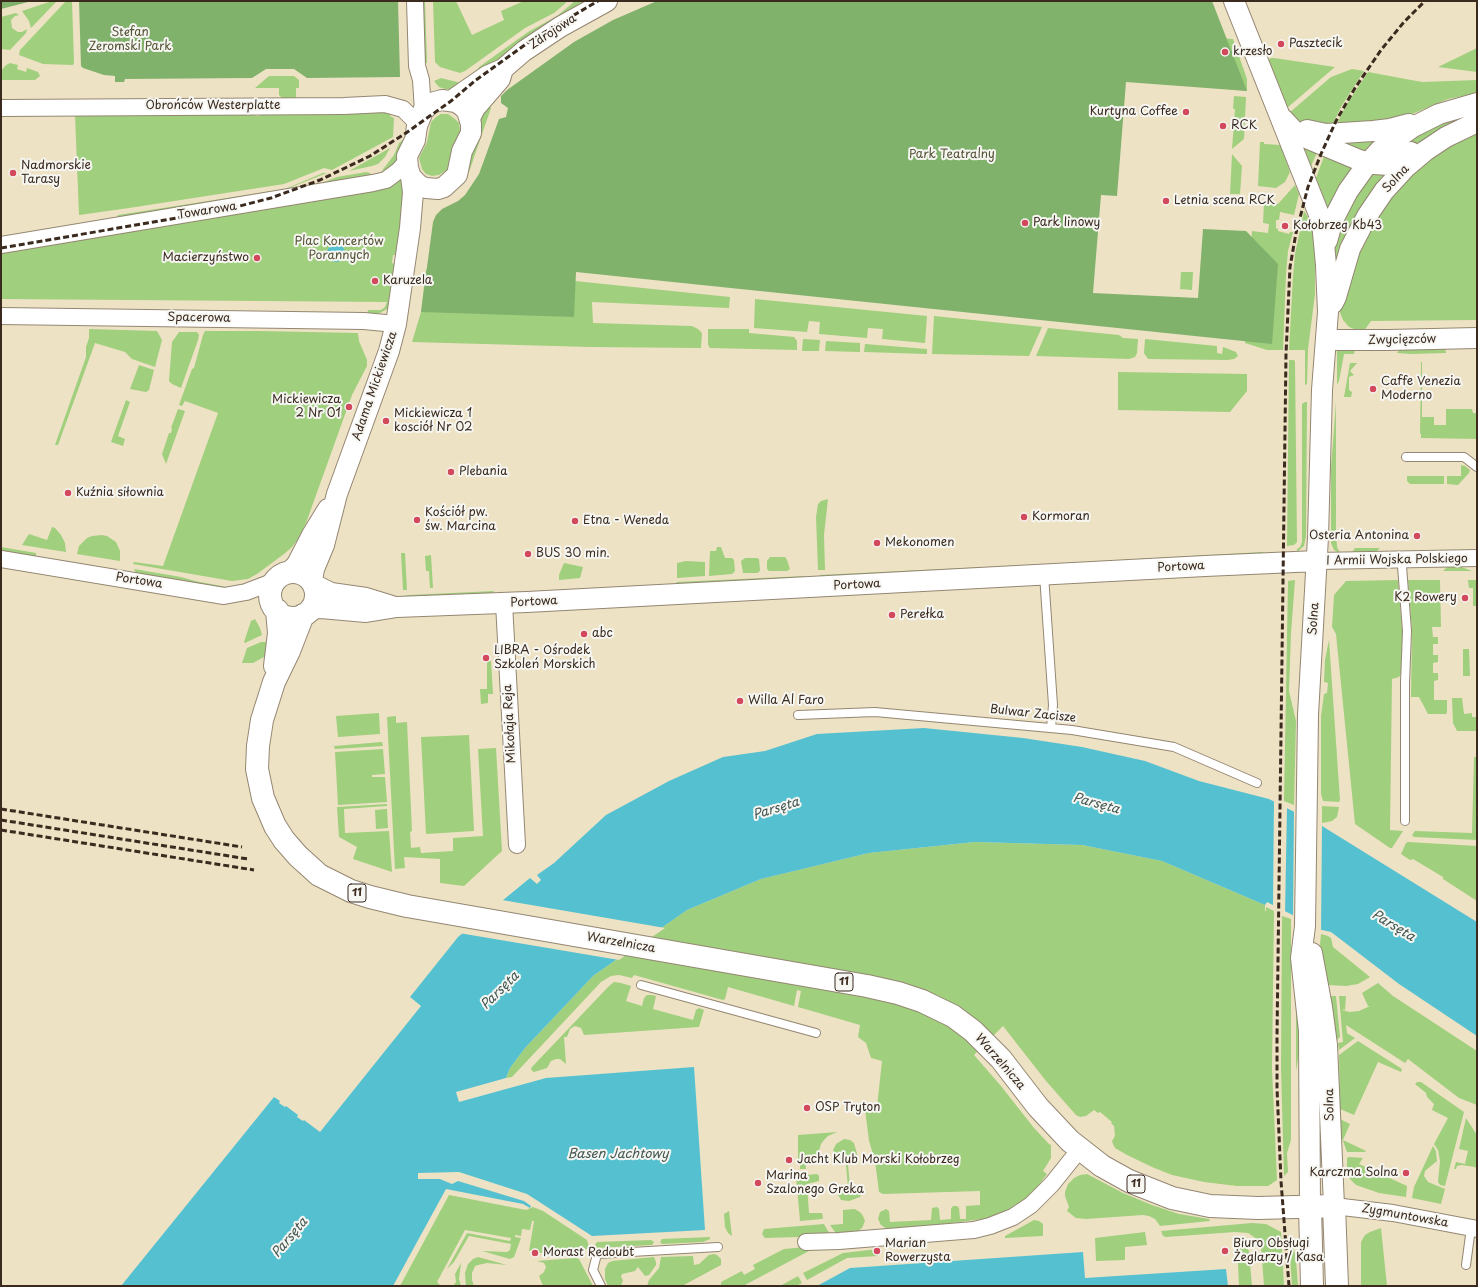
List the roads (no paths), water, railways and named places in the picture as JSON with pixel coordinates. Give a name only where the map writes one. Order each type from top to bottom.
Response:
[{"type":"main road","points":[[282,577],[302,574],[312,583]]},
{"type":"main road","name":"11","points":[[277,610],[272,604],[272,588],[282,577]]},
{"type":"main road","name":"11","points":[[307,612],[315,602],[316,596],[312,583]]},
{"type":"main road","points":[[277,610],[284,615],[292,617],[307,612]]},
{"type":"main road","name":"Warzelnicza","points":[[274,682],[276,647],[279,633],[277,610]]},
{"type":"main road","name":"Warzelnicza","points":[[307,612],[274,682],[260,727],[258,777],[262,798],[275,826],[289,846],[319,874],[346,889],[370,897],[407,906],[886,990],[922,1000],[944,1010],[963,1022],[986,1043],[1048,1119],[1080,1149],[1102,1166],[1129,1181],[1181,1200],[1210,1206],[1228,1208],[1334,1206]]},
{"type":"main road","name":"Solna","points":[[1334,1206],[1337,1286]]},
{"type":"main road","name":"Solna","points":[[1310,1207],[1312,1286]]},
{"type":"street","points":[[415,1],[417,66],[421,80],[420,119],[415,140],[409,151],[409,169],[420,186],[438,189],[450,183],[457,175],[461,156],[471,133],[470,118],[462,106],[447,100],[421,80]]},
{"type":"street","name":"Zdrojowa","points":[[447,100],[487,76],[503,69],[524,51],[560,27],[607,1]]},
{"type":"street","name":"Solna","points":[[1234,1],[1322,222],[1325,249],[1328,312],[1322,390],[1317,561],[1308,715],[1305,926],[1301,958],[1309,1031],[1310,1207]]},
{"type":"street","name":"Zdrojowa","points":[[470,118],[475,108],[500,79],[503,69]]},
{"type":"street","points":[[420,119],[431,103],[447,100]]},
{"type":"street","points":[[1368,163],[1392,141],[1413,127],[1445,112],[1477,103]]},
{"type":"street","name":"Obrońców Westerplatte","points":[[1,108],[314,106],[385,104],[403,109],[414,120],[420,119]]},
{"type":"street","points":[[1280,117],[1303,129],[1326,134],[1382,130],[1426,120]]},
{"type":"street","name":"Solna","points":[[1280,117],[1297,134],[1368,163],[1383,166],[1398,162],[1416,148],[1446,137]]},
{"type":"street","points":[[1446,137],[1477,122]]},
{"type":"street","name":"Solna","points":[[1328,312],[1336,297],[1350,249],[1374,204],[1406,167],[1425,151],[1446,137]]},
{"type":"street","name":"Solna","points":[[1325,249],[1330,229],[1341,203],[1357,176],[1368,163]]},
{"type":"street","name":"Adama Mickiewicza","points":[[312,583],[314,569],[324,545],[337,494],[389,351],[396,324],[414,192],[409,169]]},
{"type":"street","name":"Towarowa","points":[[1,245],[373,183],[386,180],[398,171],[409,169]]},
{"type":"street","name":"Adama Mickiewicza","points":[[410,228],[421,205],[438,189]]},
{"type":"street","name":"Spacerowa","points":[[1,316],[364,321],[396,324]]},
{"type":"street","name":"Zwycięzców","points":[[1326,340],[1477,338]]},
{"type":"street","name":"Adama Mickiewicza","points":[[282,577],[297,564],[312,535],[337,494]]},
{"type":"street","name":"I Armii Wojska Polskiego","points":[[1317,561],[1477,558]]},
{"type":"street","name":"Portowa","points":[[1,559],[224,596],[246,592],[282,577]]},
{"type":"street","name":"Portowa","points":[[307,612],[321,608],[366,612],[397,607],[504,603],[1317,561]]},
{"type":"street","name":"Portowa","points":[[312,583],[331,592],[366,598],[397,607]]},
{"type":"street","name":"Mikołaja Reja","points":[[504,603],[517,845]]},
{"type":"street","name":"Solna","points":[[1305,926],[1322,1007],[1327,1045],[1334,1206]]},
{"type":"street","points":[[806,1242],[839,1241],[974,1230],[990,1226],[1013,1217],[1031,1205],[1052,1184],[1080,1149]]},
{"type":"street","name":"Zygmuntowska","points":[[1334,1206],[1393,1213],[1474,1228]]},
{"type":"lane","points":[[1406,457],[1464,457],[1477,467]]},
{"type":"lane","points":[[1402,566],[1407,631],[1405,683],[1405,821]]},
{"type":"lane","points":[[1044,574],[1053,705],[1051,728]]},
{"type":"lane","name":"Bulwar Zacisze","points":[[798,715],[874,712],[1072,730],[1174,747],[1257,783]]},
{"type":"lane","points":[[641,985],[816,1033]]},
{"type":"lane","points":[[1466,1265],[1474,1228]]},
{"type":"lane","points":[[601,1286],[593,1270],[597,1254],[718,1248]]},
{"type":"water","points":[[332,244],[340,244],[345,249],[343,260],[340,262],[332,262],[327,257],[327,249]]},
{"type":"water","points":[[924,728],[1023,738],[1082,747],[1145,761],[1199,781],[1269,799],[1322,826],[1477,922],[1477,1036],[1399,984],[1331,932],[1322,930],[1267,902],[1265,905],[1162,861],[1082,845],[975,842],[869,853],[761,879],[687,910],[593,976],[525,1048],[510,1068],[506,1078],[456,1092],[459,1102],[546,1078],[694,1067],[705,1230],[592,1236],[527,1194],[459,1172],[418,1173],[418,1179],[440,1179],[452,1184],[458,1181],[524,1201],[531,1206],[530,1208],[523,1204],[446,1189],[393,1286],[121,1286],[274,1097],[280,1101],[279,1103],[285,1107],[286,1106],[298,1115],[297,1117],[303,1121],[304,1120],[320,1132],[421,1006],[410,997],[458,937],[530,878],[537,884],[541,880],[537,875],[554,863],[606,815],[669,781],[723,757],[765,751],[817,734]]},
{"type":"water","points":[[1083,1252],[1085,1278],[1226,1269],[1228,1286],[817,1286],[850,1268]]},
{"type":"railway","points":[[1,248],[224,210],[271,198],[320,180],[370,156],[406,133],[533,39],[598,1]]},
{"type":"railway","points":[[1289,1286],[1281,1181],[1277,1088],[1277,1036],[1286,354],[1290,267],[1296,233],[1308,187],[1336,121],[1355,88],[1381,50],[1404,22],[1425,1]]},
{"type":"railway","points":[[1,809],[242,847]]},
{"type":"railway","points":[[1,820],[248,859]]},
{"type":"railway","points":[[1,830],[254,870]]},
{"type":"place","name":"Pasztecik","points":[[1281,44]]},
{"type":"place","name":"krzesło","points":[[1225,52]]},
{"type":"place","name":"Kurtyna Coffee","points":[[1186,112]]},
{"type":"place","name":"RCK","points":[[1223,126]]},
{"type":"place","name":"Nadmorskie Tarasy","points":[[13,173]]},
{"type":"place","name":"Letnia scena RCK","points":[[1166,201]]},
{"type":"place","name":"Park linowy","points":[[1025,223]]},
{"type":"place","name":"Kołobrzeg Kb43","points":[[1285,226]]},
{"type":"place","name":"Macierzyństwo","points":[[257,258]]},
{"type":"place","name":"Karuzela","points":[[375,281]]},
{"type":"place","name":"Caffe Venezia Moderno","points":[[1373,389]]},
{"type":"place","name":"Mickiewicza 2 Nr 01","points":[[349,407]]},
{"type":"place","name":"Mickiewicza 1 kosciół Nr 02","points":[[386,421]]},
{"type":"place","name":"Plebania","points":[[451,472]]},
{"type":"place","name":"Kuźnia siłownia","points":[[68,493]]},
{"type":"place","name":"Kormoran","points":[[1024,517]]},
{"type":"place","name":"Kościół pw. św. Marcina","points":[[417,520]]},
{"type":"place","name":"Etna - Weneda","points":[[575,521]]},
{"type":"place","name":"Osteria Antonina","points":[[1417,536]]},
{"type":"place","name":"Mekonomen","points":[[877,543]]},
{"type":"place","name":"BUS 30 min.","points":[[528,554]]},
{"type":"place","name":"K2 Rowery","points":[[1465,598]]},
{"type":"place","name":"Perełka","points":[[892,615]]},
{"type":"place","name":"abc","points":[[584,634]]},
{"type":"place","name":"LIBRA - Ośrodek Szkoleń Morskich","points":[[486,658]]},
{"type":"place","name":"Willa Al Faro","points":[[740,701]]},
{"type":"place","name":"OSP Tryton","points":[[807,1108]]},
{"type":"place","name":"Jacht Klub Morski Kołobrzeg","points":[[789,1160]]},
{"type":"place","name":"Karczma Solna","points":[[1406,1173]]},
{"type":"place","name":"Marina Szalonego Greka","points":[[758,1183]]},
{"type":"place","name":"Marian Rowerzysta","points":[[877,1251]]},
{"type":"place","name":"Biuro Obsługi Żeglarzy / Kasa","points":[[1225,1251]]},
{"type":"place","name":"Morast Redoubt","points":[[535,1253]]},
{"type":"park label","name":"Stefan Zeromski Park","points":[[130,40]]},
{"type":"park label","name":"Park Teatralny","points":[[952,155]]},
{"type":"park label","name":"Plac Koncertów Porannych","points":[[339,249]]},
{"type":"water label","name":"Parsęta","points":[[1096,804]]},
{"type":"water label","name":"Parsęta","points":[[776,809]]},
{"type":"water label","name":"Parsęta","points":[[1393,926]]},
{"type":"water label","name":"Parsęta","points":[[500,991]]},
{"type":"water label","name":"Basen Jachtowy","points":[[618,1154]]},
{"type":"water label","name":"Parsęta","points":[[290,1238]]}]
